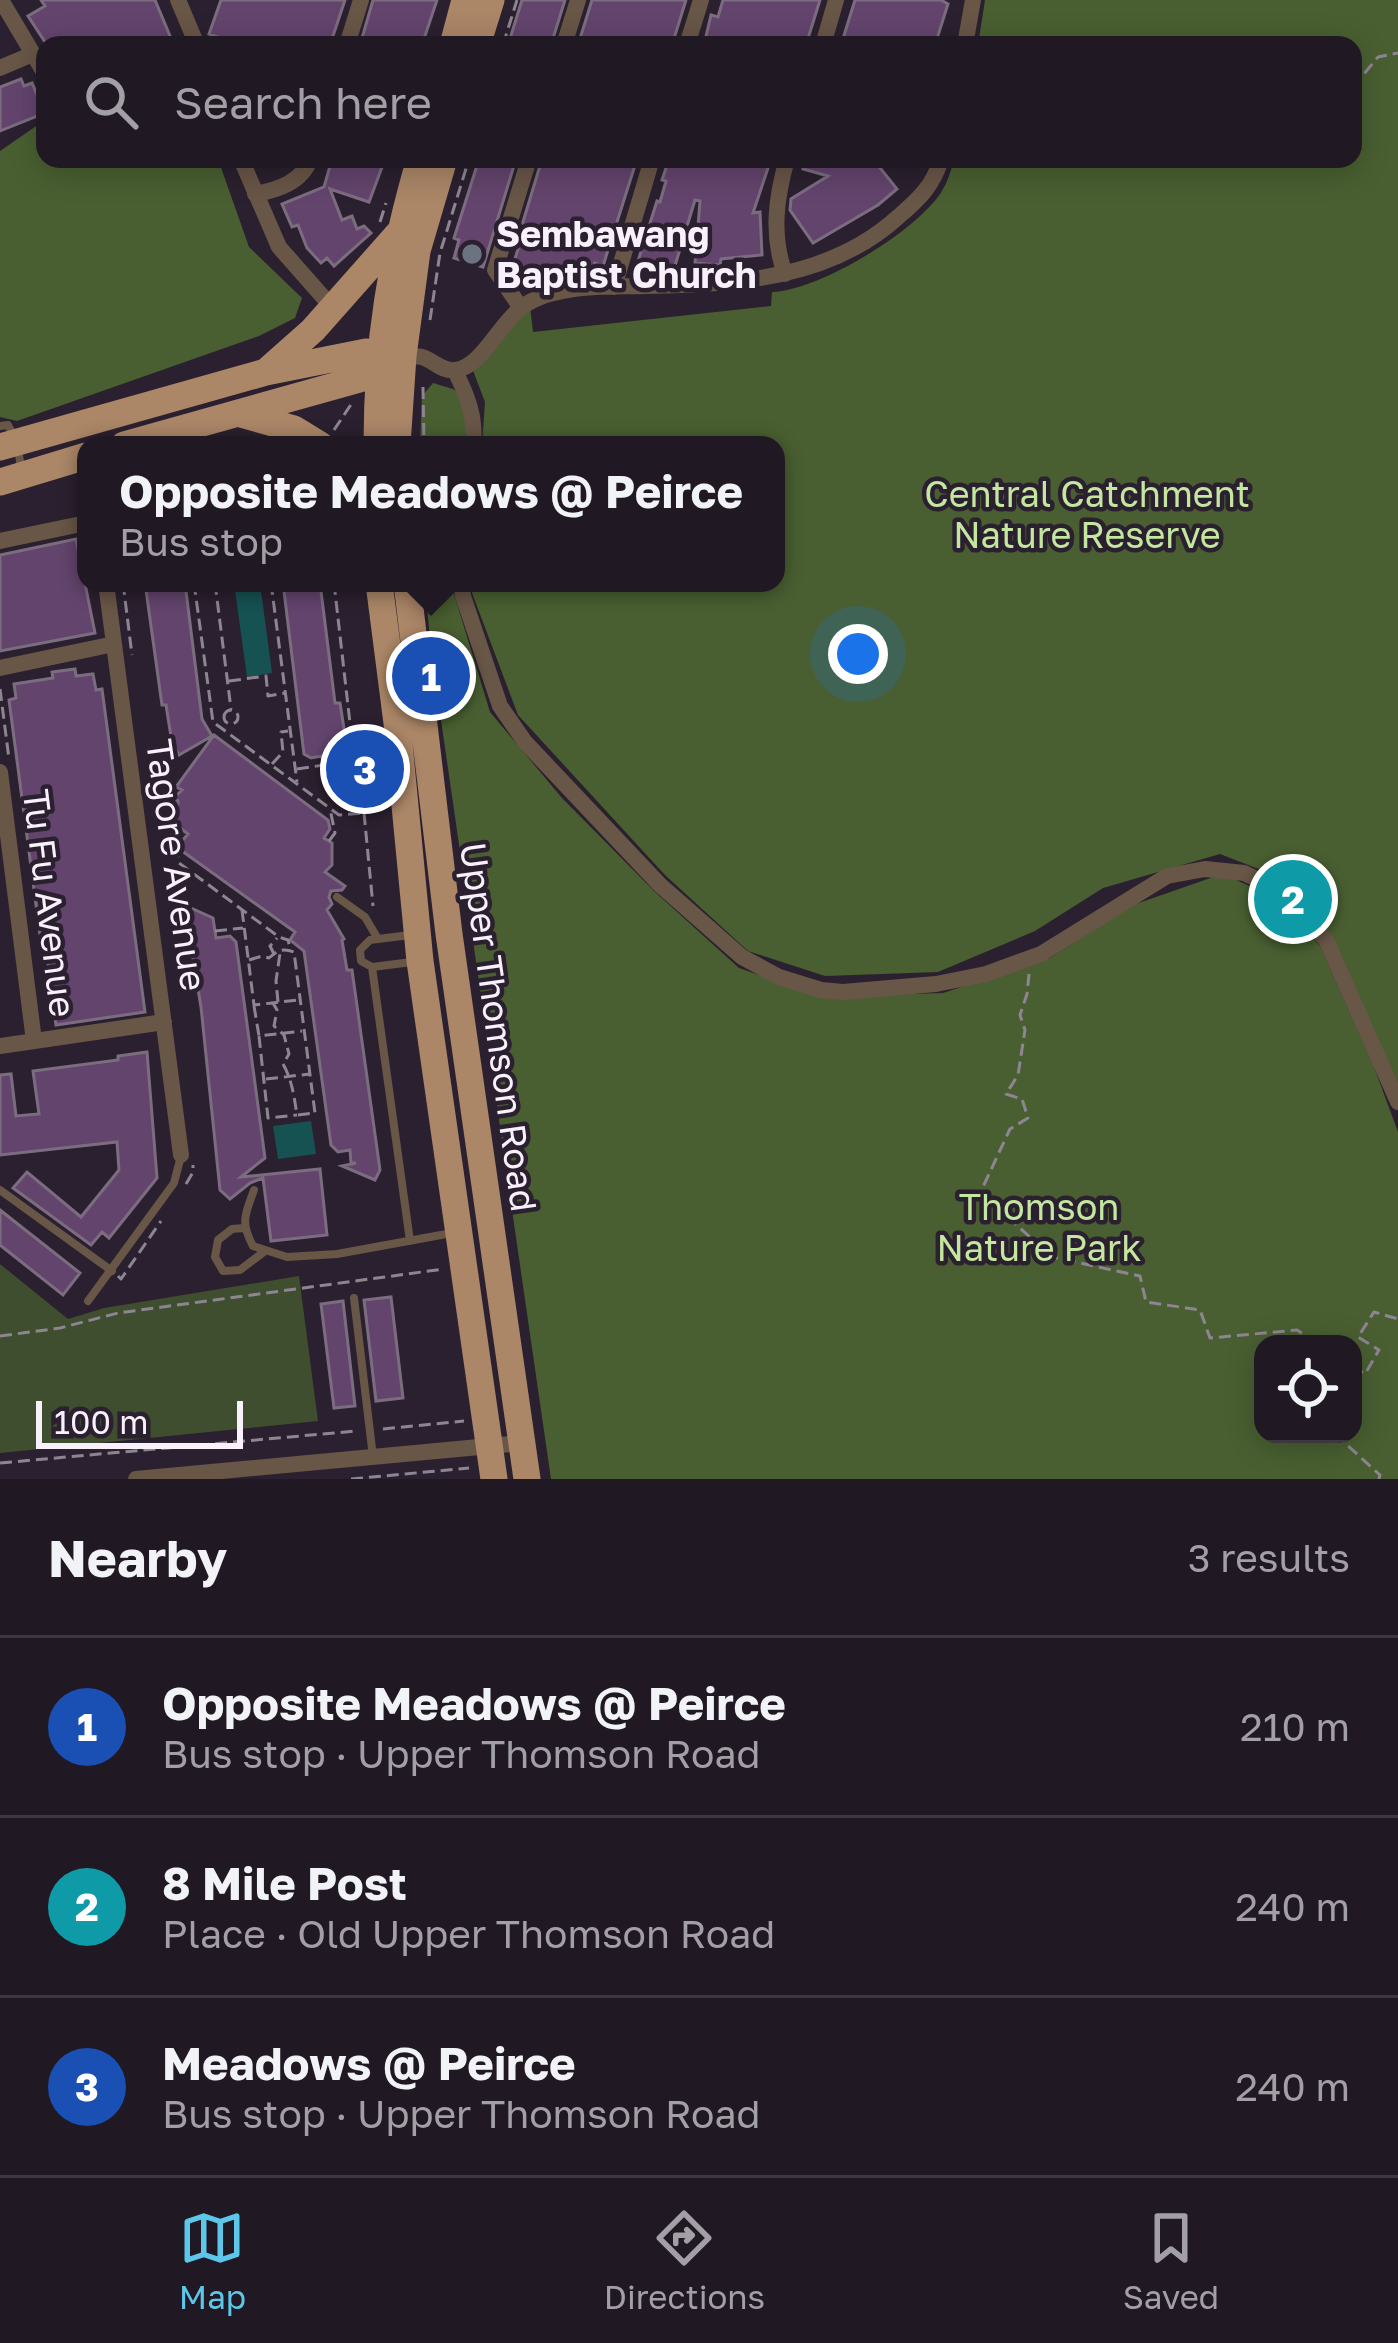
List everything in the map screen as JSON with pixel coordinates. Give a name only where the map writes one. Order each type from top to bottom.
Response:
[{"type":"main road","points":[[455,36],[465,0]]},
{"type":"main road","points":[[480,36],[491,0]]},
{"type":"main road","points":[[380,436],[411,368],[398,234],[417,168]]},
{"type":"main road","points":[[399,436],[411,368],[417,251],[441,168]]},
{"type":"main road","points":[[266,372],[313,330],[398,234]]},
{"type":"main road","points":[[16,433],[366,352],[411,368]]},
{"type":"main road","points":[[156,436],[411,368]]},
{"type":"main road","points":[[237,413],[312,436]]},
{"type":"main road","points":[[16,433],[56,451],[77,454]]},
{"type":"main road","points":[[11,479],[77,457]]},
{"type":"main road","name":"Upper Thomson Road","points":[[380,592],[398,723],[418,948],[487,1464]]},
{"type":"main road","name":"Upper Thomson Road","points":[[408,592],[449,934],[527,1479]]},
{"type":"street","points":[[1,0],[36,59]]},
{"type":"street","points":[[178,0],[192,36]]},
{"type":"street","points":[[350,36],[362,0]]},
{"type":"street","points":[[567,36],[578,0]]},
{"type":"street","points":[[690,36],[701,0]]},
{"type":"street","points":[[826,36],[836,0]]},
{"type":"street","points":[[967,36],[973,0]]},
{"type":"street","points":[[0,68],[33,54]]},
{"type":"street","points":[[245,168],[279,247],[332,306]]},
{"type":"street","points":[[255,194],[299,179],[307,168]]},
{"type":"street","points":[[520,308],[495,270],[526,168]]},
{"type":"street","points":[[614,287],[649,168]]},
{"type":"street","points":[[785,168],[775,205],[785,274]]},
{"type":"street","points":[[411,368],[476,360],[520,308],[549,294],[729,284],[785,274],[843,254],[881,233],[925,193],[939,168]]},
{"type":"street","points":[[411,368],[470,403],[473,436]]},
{"type":"street","points":[[0,541],[77,526]]},
{"type":"street","name":"Tagore Avenue","points":[[107,592],[181,1155]]},
{"type":"street","points":[[462,592],[500,706],[525,742],[660,885],[742,957],[779,977],[820,989],[843,992],[936,984],[1031,958],[1166,876],[1205,868],[1244,873],[1280,890],[1326,940],[1398,1102]]},
{"type":"street","points":[[0,668],[115,644]]},
{"type":"street","name":"Tu Fu Avenue","points":[[0,772],[34,1041]]},
{"type":"street","points":[[0,1046],[164,1022]]},
{"type":"street","points":[[136,1479],[373,1458],[487,1464],[522,1443]]},
{"type":"lane","points":[[11,479],[16,433]]},
{"type":"lane","points":[[337,898],[364,917],[374,939]]},
{"type":"lane","points":[[372,967],[362,961],[360,950],[374,939],[418,948]]},
{"type":"lane","points":[[372,967],[418,948]]},
{"type":"lane","points":[[372,967],[410,1241]]},
{"type":"lane","points":[[88,1301],[173,1183],[181,1155]]},
{"type":"lane","points":[[0,1190],[112,1271]]},
{"type":"lane","points":[[254,1190],[244,1228],[253,1246],[287,1258],[459,1232]]},
{"type":"lane","points":[[244,1228],[232,1229],[218,1240],[215,1257],[223,1271],[240,1270],[266,1250]]},
{"type":"lane","points":[[354,1298],[373,1458]]},
{"type":"path","points":[[506,36],[517,0]]},
{"type":"path","points":[[1362,76],[1378,57],[1398,53]]},
{"type":"path","points":[[427,337],[440,254],[466,168]]},
{"type":"path","points":[[411,368],[422,436]]},
{"type":"path","points":[[329,436],[351,405]]},
{"type":"path","points":[[195,592],[212,722],[339,815],[364,813]]},
{"type":"path","points":[[216,592],[230,709]]},
{"type":"path","points":[[272,592],[297,784]]},
{"type":"path","points":[[335,592],[360,811],[364,813],[373,913],[370,926]]},
{"type":"path","points":[[227,681],[266,676],[268,696],[285,693]]},
{"type":"path","points":[[223,730],[238,717],[230,709]]},
{"type":"path","points":[[228,724],[224,715],[230,709]]},
{"type":"path","points":[[271,765],[283,752],[281,732],[290,731]]},
{"type":"path","points":[[295,769],[324,765]]},
{"type":"path","points":[[329,808],[335,833],[329,842]]},
{"type":"path","points":[[181,829],[176,836],[179,863],[288,940],[290,951]]},
{"type":"path","points":[[242,910],[268,1118],[315,1113],[294,952],[285,948],[269,958],[249,960]]},
{"type":"path","points":[[215,931],[244,928]]},
{"type":"path","points":[[277,952],[270,946],[279,937]]},
{"type":"path","points":[[277,952],[274,1026],[290,1054],[284,1067],[291,1076],[297,1115]]},
{"type":"path","points":[[1031,958],[1020,1015],[1025,1030],[1018,1075],[1006,1094],[1022,1099],[1028,1118],[1010,1129],[982,1189],[992,1203],[1052,1257],[1140,1276],[1146,1302],[1200,1310],[1210,1338],[1297,1330],[1305,1335]]},
{"type":"path","points":[[254,1005],[310,997]]},
{"type":"path","points":[[259,1036],[304,1031]]},
{"type":"path","points":[[264,1079],[310,1075]]},
{"type":"path","points":[[0,1336],[60,1328],[118,1313],[452,1268]]},
{"type":"path","points":[[1359,1335],[1374,1312],[1398,1319]]},
{"type":"path","points":[[1362,1339],[1378,1350],[1365,1374],[1362,1372]]},
{"type":"path","points":[[0,1463],[472,1420]]},
{"type":"path","points":[[1345,1443],[1379,1477]]},
{"type":"path","points":[[351,1479],[487,1464]]},
{"type":"shaded area","points":[[235,592],[261,592],[272,673],[247,677]]},
{"type":"shaded area","points":[[311,1121],[316,1154],[278,1159],[273,1126]]},
{"type":"shaded area","points":[[0,1264],[68,1319],[104,1308],[299,1276],[318,1421],[0,1453]]},
{"type":"green space","name":"Central Catchment Nature Reserve","points":[[985,0],[1398,0],[1398,1089],[1331,934],[1279,877],[1220,854],[1103,888],[1035,931],[938,972],[825,976],[748,951],[665,875],[518,715],[472,592],[785,592],[785,436],[483,436],[485,402],[472,368],[530,306],[533,332],[771,306],[772,292],[815,281],[888,242],[940,194],[951,168],[1362,168],[1362,36],[979,36]]},
{"type":"green space","points":[[36,126],[36,168],[221,168],[249,247],[302,298],[295,318],[259,336],[17,421],[0,417],[0,151]]},
{"type":"green space","points":[[433,383],[453,389],[468,401],[466,436],[420,436],[422,396]]},
{"type":"green space","name":"Thomson Nature Park","points":[[426,592],[454,592],[490,712],[562,798],[739,968],[822,997],[943,993],[1050,958],[1133,905],[1222,874],[1275,897],[1320,946],[1398,1132],[1398,1479],[551,1479]]},
{"type":"building","points":[[41,0],[155,0],[170,36],[41,36],[28,16],[45,6]]},
{"type":"building","points":[[221,0],[345,0],[333,36],[209,34]]},
{"type":"building","points":[[373,0],[437,0],[425,36],[363,36]]},
{"type":"building","points":[[522,0],[565,0],[554,36],[511,36]]},
{"type":"building","points":[[592,0],[686,0],[675,36],[581,36]]},
{"type":"building","points":[[723,0],[820,0],[809,36],[706,36],[711,15],[718,17]]},
{"type":"building","points":[[855,0],[941,0],[948,4],[938,36],[844,36]]},
{"type":"building","points":[[21,79],[24,86],[32,83],[36,117],[0,131],[0,87]]},
{"type":"building","points":[[329,168],[382,168],[369,202],[330,189],[342,220],[352,216],[357,229],[364,226],[371,233],[334,266],[327,258],[321,263],[307,248],[282,204],[324,187]]},
{"type":"building","points":[[476,168],[513,168],[483,267],[454,258],[459,240],[454,238]]},
{"type":"building","points":[[539,168],[634,168],[603,266],[595,263],[592,272],[574,274],[553,266],[542,274],[513,265]]},
{"type":"building","points":[[666,168],[768,168],[753,213],[760,212],[762,255],[721,259],[720,265],[695,263],[700,201],[695,200],[674,269],[638,261],[660,202],[666,181],[662,180]]},
{"type":"building","points":[[880,168],[897,189],[813,243],[790,210],[791,199],[828,176],[803,169]]},
{"type":"building","points":[[76,539],[77,592],[87,592],[95,633],[0,651],[0,555]]},
{"type":"building","points":[[146,592],[186,592],[202,719],[212,736],[179,755],[172,743],[166,705],[162,705]]},
{"type":"building","points":[[284,592],[321,592],[335,703],[340,703],[350,767],[344,778],[324,769],[322,756],[304,754]]},
{"type":"building","points":[[75,669],[76,676],[93,674],[96,690],[102,689],[145,1012],[56,1025],[9,700],[16,698],[14,684]]},
{"type":"building","points":[[214,735],[328,820],[330,829],[324,838],[332,843],[332,865],[325,872],[345,886],[331,891],[332,904],[327,910],[344,939],[347,970],[352,970],[380,1170],[375,1180],[342,1166],[356,1163],[351,1163],[350,1150],[338,1152],[331,1145],[304,951],[290,940],[295,932],[182,851],[188,834],[176,825],[178,801],[174,798],[182,790],[176,787]]},
{"type":"building","points":[[191,908],[213,918],[216,938],[230,936],[236,942],[265,1158],[241,1177],[320,1169],[327,1235],[271,1241],[263,1178],[230,1199],[220,1190],[201,1007],[186,917]]},
{"type":"building","points":[[147,1052],[157,1178],[109,1238],[102,1232],[91,1245],[13,1188],[27,1172],[81,1217],[119,1170],[117,1142],[0,1155],[0,1075],[11,1074],[16,1116],[39,1114],[33,1071]]},
{"type":"building","points":[[0,1210],[80,1273],[63,1295],[0,1245]]},
{"type":"building","points":[[391,1297],[403,1398],[376,1401],[364,1300]]},
{"type":"building","points":[[343,1301],[355,1406],[334,1408],[321,1304]]},
{"type":"place","name":"Sembawang Baptist Church","points":[[472,254]]},
{"type":"place","name":"Opposite Meadows @ Peirce","points":[[431,676]]},
{"type":"place","name":"Meadows @ Peirce","points":[[365,769]]},
{"type":"place","name":"8 Mile Post","points":[[1293,899]]}]
